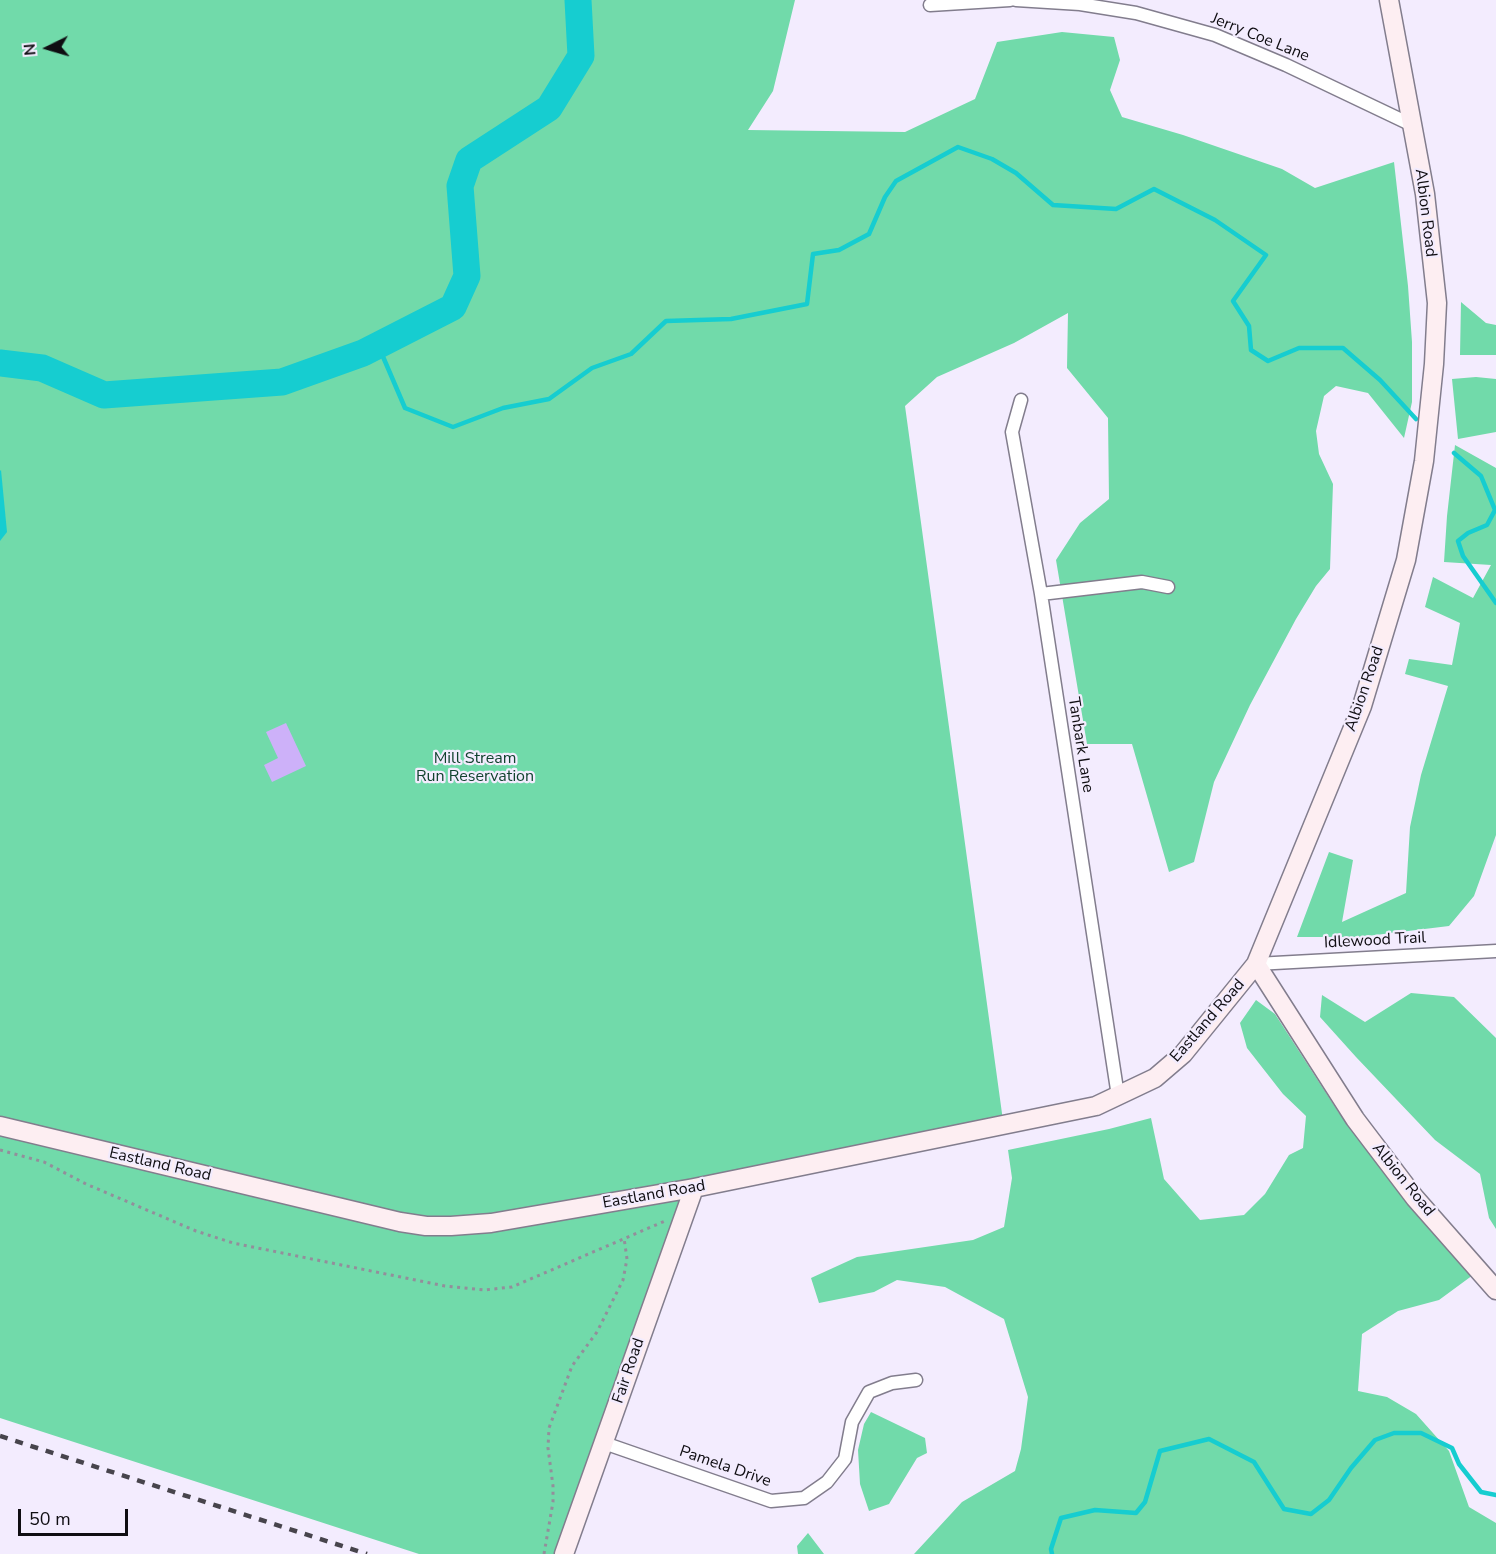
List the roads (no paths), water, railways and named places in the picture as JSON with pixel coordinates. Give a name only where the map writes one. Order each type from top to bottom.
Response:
[{"type":"street","points":[[930,5],[1010,0]]},
{"type":"street","name":"Jerry Coe Lane","points":[[1016,0],[1080,4],[1136,13],[1215,35],[1286,65],[1412,125]]},
{"type":"street","name":"Albion Road","points":[[1389,0],[1425,194],[1437,303],[1434,364],[1424,461],[1406,560],[1362,706],[1256,964],[1355,1119],[1415,1197],[1496,1290]]},
{"type":"street","name":"Tanbark Lane","points":[[1021,400],[1012,432],[1041,594],[1118,1096]]},
{"type":"street","points":[[1041,594],[1142,582],[1168,587]]},
{"type":"street","name":"Idlewood Trail","points":[[1256,964],[1496,951]]},
{"type":"street","name":"Eastland Road","points":[[0,1126],[400,1222],[426,1226],[491,1223],[694,1188],[1096,1106],[1155,1078],[1183,1054],[1256,964]]},
{"type":"street","name":"Fair Road","points":[[564,1554],[694,1188]]},
{"type":"street","name":"Pamela Drive","points":[[604,1443],[771,1501],[804,1498],[827,1482],[845,1459],[852,1422],[869,1392],[892,1383],[916,1380]]},
{"type":"water","points":[[0,471],[7,532],[0,541]]},
{"type":"waterway","points":[[0,363],[42,368],[104,395],[282,382],[363,353],[453,307],[467,276],[460,186],[469,160],[549,108],[581,56],[578,0]]},
{"type":"waterway","points":[[378,345],[405,408],[453,427],[503,408],[549,399],[592,368],[631,354],[666,321],[731,319],[807,304],[813,254],[839,250],[869,234],[885,197],[896,181],[958,147],[992,159],[1016,173],[1053,205],[1116,209],[1154,189],[1215,220],[1266,255],[1233,301],[1249,326],[1251,350],[1268,361],[1299,348],[1343,348],[1380,380],[1416,419]]},
{"type":"waterway","points":[[1454,453],[1481,476],[1495,510],[1487,525],[1468,533],[1458,541],[1463,556],[1496,603]]},
{"type":"waterway","points":[[1052,1554],[1051,1549],[1061,1518],[1095,1510],[1136,1513],[1145,1502],[1160,1451],[1209,1439],[1254,1462],[1284,1509],[1311,1514],[1329,1500],[1351,1468],[1375,1440],[1394,1433],[1421,1433],[1452,1448],[1459,1464],[1481,1492],[1496,1495]]},
{"type":"railway","points":[[0,1436],[367,1554]]},
{"type":"park label","name":"Mill Stream Run Reservation","points":[[475,768]]}]
